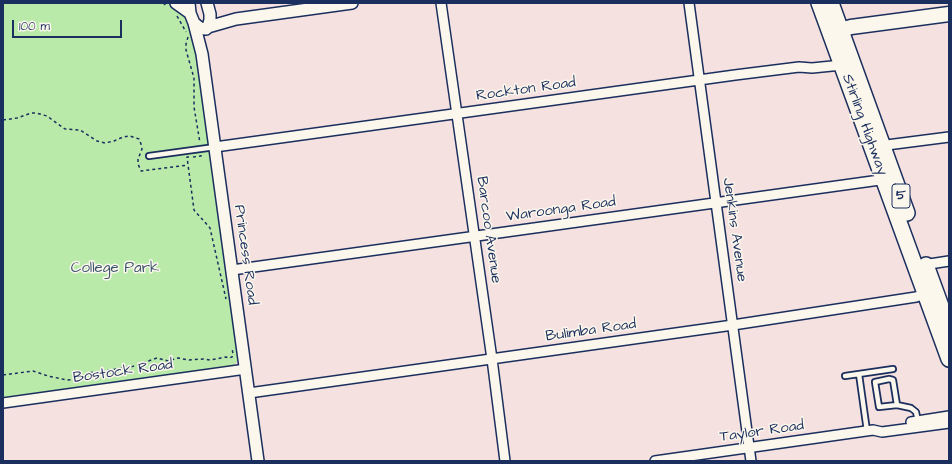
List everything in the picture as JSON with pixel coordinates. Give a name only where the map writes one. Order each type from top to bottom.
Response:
[{"type":"highway","name":"Stirling Highway","points":[[819,3],[836,31],[930,292],[949,359]]},
{"type":"highway","name":"Stirling Highway","points":[[831,3],[842,65],[877,147]]},
{"type":"highway","name":"Stirling Highway","points":[[930,292],[949,328]]},
{"type":"main road","points":[[836,31],[949,14]]},
{"type":"street","points":[[207,3],[210,14],[236,19]]},
{"type":"street","points":[[175,9],[191,13],[200,28],[207,28],[236,19],[330,4],[352,3]]},
{"type":"street","name":"Barcoo Avenue","points":[[441,3],[492,359],[505,461]]},
{"type":"street","name":"Jenkins Avenue","points":[[689,3],[751,461]]},
{"type":"street","name":"Princess Road","points":[[191,13],[202,54],[258,461]]},
{"type":"street","name":"Princess Road","points":[[202,54],[210,14]]},
{"type":"street","name":"Rockton Road","points":[[215,148],[699,80],[799,67],[812,68],[842,65]]},
{"type":"street","points":[[877,147],[949,137]]},
{"type":"street","name":"Waroonga Road","points":[[232,270],[889,179]]},
{"type":"street","points":[[921,266],[949,261]]},
{"type":"street","name":"Bulimba Road","points":[[249,393],[733,325],[916,297],[930,292]]},
{"type":"street","name":"Bostock Road","points":[[3,403],[246,369]]},
{"type":"street","name":"Taylor Road","points":[[870,431],[881,426],[949,416]]},
{"type":"street","name":"Taylor Road","points":[[655,461],[870,431],[882,432],[949,423]]},
{"type":"lane","points":[[149,156],[215,148]]},
{"type":"lane","points":[[844,376],[893,369]]},
{"type":"lane","points":[[859,374],[870,431]]},
{"type":"lane","points":[[897,405],[893,380],[889,379],[875,382],[879,407],[903,405],[914,409],[918,421]]},
{"type":"path","points":[[163,3],[175,9],[189,36],[186,44],[186,50],[194,78],[194,107],[201,156],[187,157],[194,210],[209,225],[224,297],[226,300]]},
{"type":"path","points":[[3,120],[36,113],[47,116],[65,128],[80,130],[97,141],[105,143],[130,136],[139,140],[142,144],[142,149],[138,159],[138,164],[141,171],[188,165]]},
{"type":"path","points":[[3,375],[33,371],[67,380],[78,379],[88,373],[130,367],[157,358],[168,362],[178,358],[189,360],[210,360],[226,357],[229,358],[232,357],[233,354],[232,346]]},
{"type":"green space","name":"College Park","points":[[3,3],[169,3],[187,16],[198,59],[239,355],[237,362],[233,366],[227,369],[3,399]]}]
